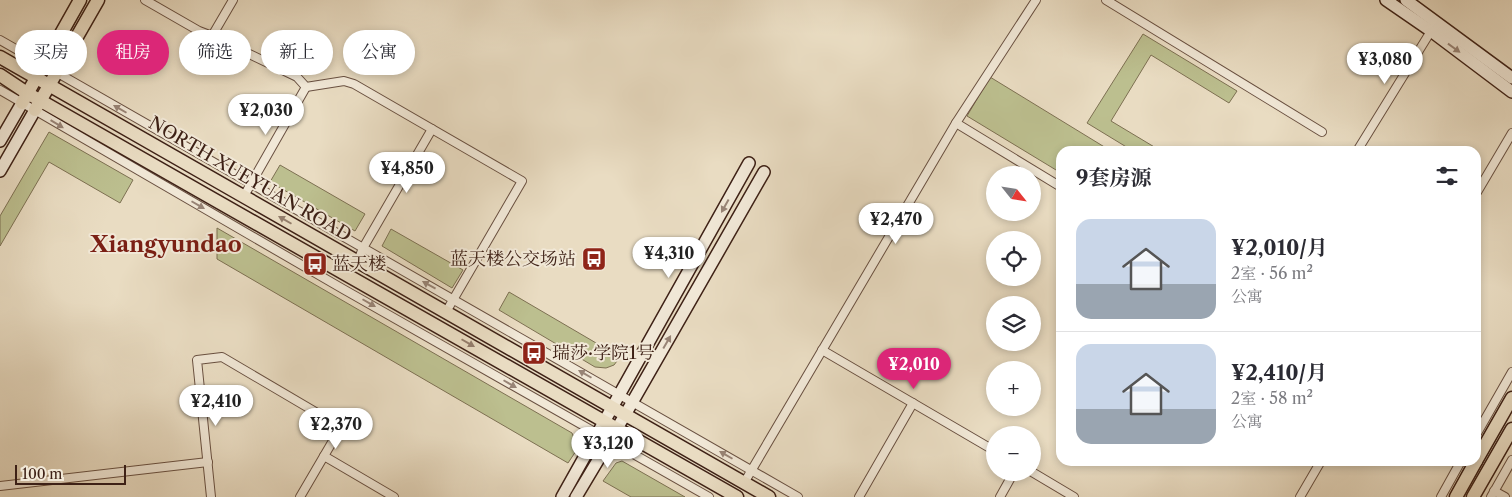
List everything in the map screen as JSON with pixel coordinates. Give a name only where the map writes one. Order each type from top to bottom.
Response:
[{"type":"main road","points":[[63,30],[80,0]]},
{"type":"main road","points":[[80,30],[98,0]]},
{"type":"main road","points":[[1386,0],[1512,92]]},
{"type":"main road","points":[[1406,0],[1512,78]]},
{"type":"main road","name":"NORTH XUEYUAN ROAD","points":[[0,57],[769,497]]},
{"type":"main road","name":"NORTH XUEYUAN ROAD","points":[[0,75],[25,98],[349,275],[737,497]]},
{"type":"main road","points":[[0,141],[38,75]]},
{"type":"main road","points":[[0,171],[54,75]]},
{"type":"main road","points":[[562,497],[749,163]]},
{"type":"main road","points":[[576,497],[618,428],[764,172]]},
{"type":"main road","points":[[349,275],[358,261]]},
{"type":"main road","points":[[1481,452],[1512,398]]},
{"type":"main road","points":[[1473,497],[1512,428]]},
{"type":"main road","points":[[1456,497],[1473,466]]},
{"type":"street","points":[[145,0],[196,30]]},
{"type":"street","points":[[216,30],[233,0]]},
{"type":"street","points":[[744,483],[956,123],[1036,0]]},
{"type":"street","points":[[1106,0],[1322,132]]},
{"type":"street","points":[[1360,146],[1431,31]]},
{"type":"street","points":[[0,40],[15,49]]},
{"type":"street","points":[[251,55],[297,77],[306,87]]},
{"type":"street","points":[[61,75],[798,497]]},
{"type":"street","points":[[306,87],[344,81],[354,84],[522,181],[446,312]]},
{"type":"street","points":[[244,196],[306,87]]},
{"type":"street","points":[[0,90],[25,98]]},
{"type":"street","points":[[38,105],[343,289],[709,497]]},
{"type":"street","points":[[956,123],[1056,184]]},
{"type":"street","points":[[358,261],[363,248],[432,129]]},
{"type":"street","points":[[1481,186],[1512,133]]},
{"type":"street","points":[[343,289],[349,275]]},
{"type":"street","points":[[822,350],[986,445]]},
{"type":"street","points":[[211,497],[197,360],[218,357],[271,385],[341,427],[300,497]]},
{"type":"street","points":[[1481,426],[1512,372]]},
{"type":"street","points":[[859,497],[913,403]]},
{"type":"street","points":[[324,456],[394,497]]},
{"type":"street","points":[[1505,497],[1493,494],[1512,460]]},
{"type":"street","points":[[0,486],[208,462]]},
{"type":"street","points":[[1300,497],[1318,466]]},
{"type":"street","points":[[1440,497],[1458,466]]},
{"type":"street","points":[[1041,477],[1074,497]]},
{"type":"street","points":[[1000,497],[1009,481]]},
{"type":"green space","points":[[1143,34],[1237,91],[1229,103],[1151,55],[1111,121],[1153,146],[1125,146],[1087,123]]},
{"type":"green space","points":[[990,77],[1103,146],[1056,146],[1056,170],[967,116]]},
{"type":"green space","points":[[49,132],[133,180],[120,203],[49,162],[0,246],[0,216]]},
{"type":"green space","points":[[280,165],[365,214],[355,231],[270,182]]},
{"type":"green space","points":[[217,228],[572,433],[578,448],[568,463],[217,259]]},
{"type":"green space","points":[[391,229],[463,270],[452,288],[382,246]]},
{"type":"green space","points":[[509,292],[620,357],[614,365],[606,368],[595,367],[499,310]]},
{"type":"green space","points":[[622,461],[685,497],[631,497],[603,481],[616,463]]},
{"type":"place","name":"蓝天楼公交场站","points":[[594,259]]},
{"type":"place","name":"蓝天楼","points":[[315,264]]},
{"type":"place","name":"瑞莎·学院1号","points":[[534,353]]},
{"type":"district","name":"Xiangyundao","points":[[166,244]]}]
